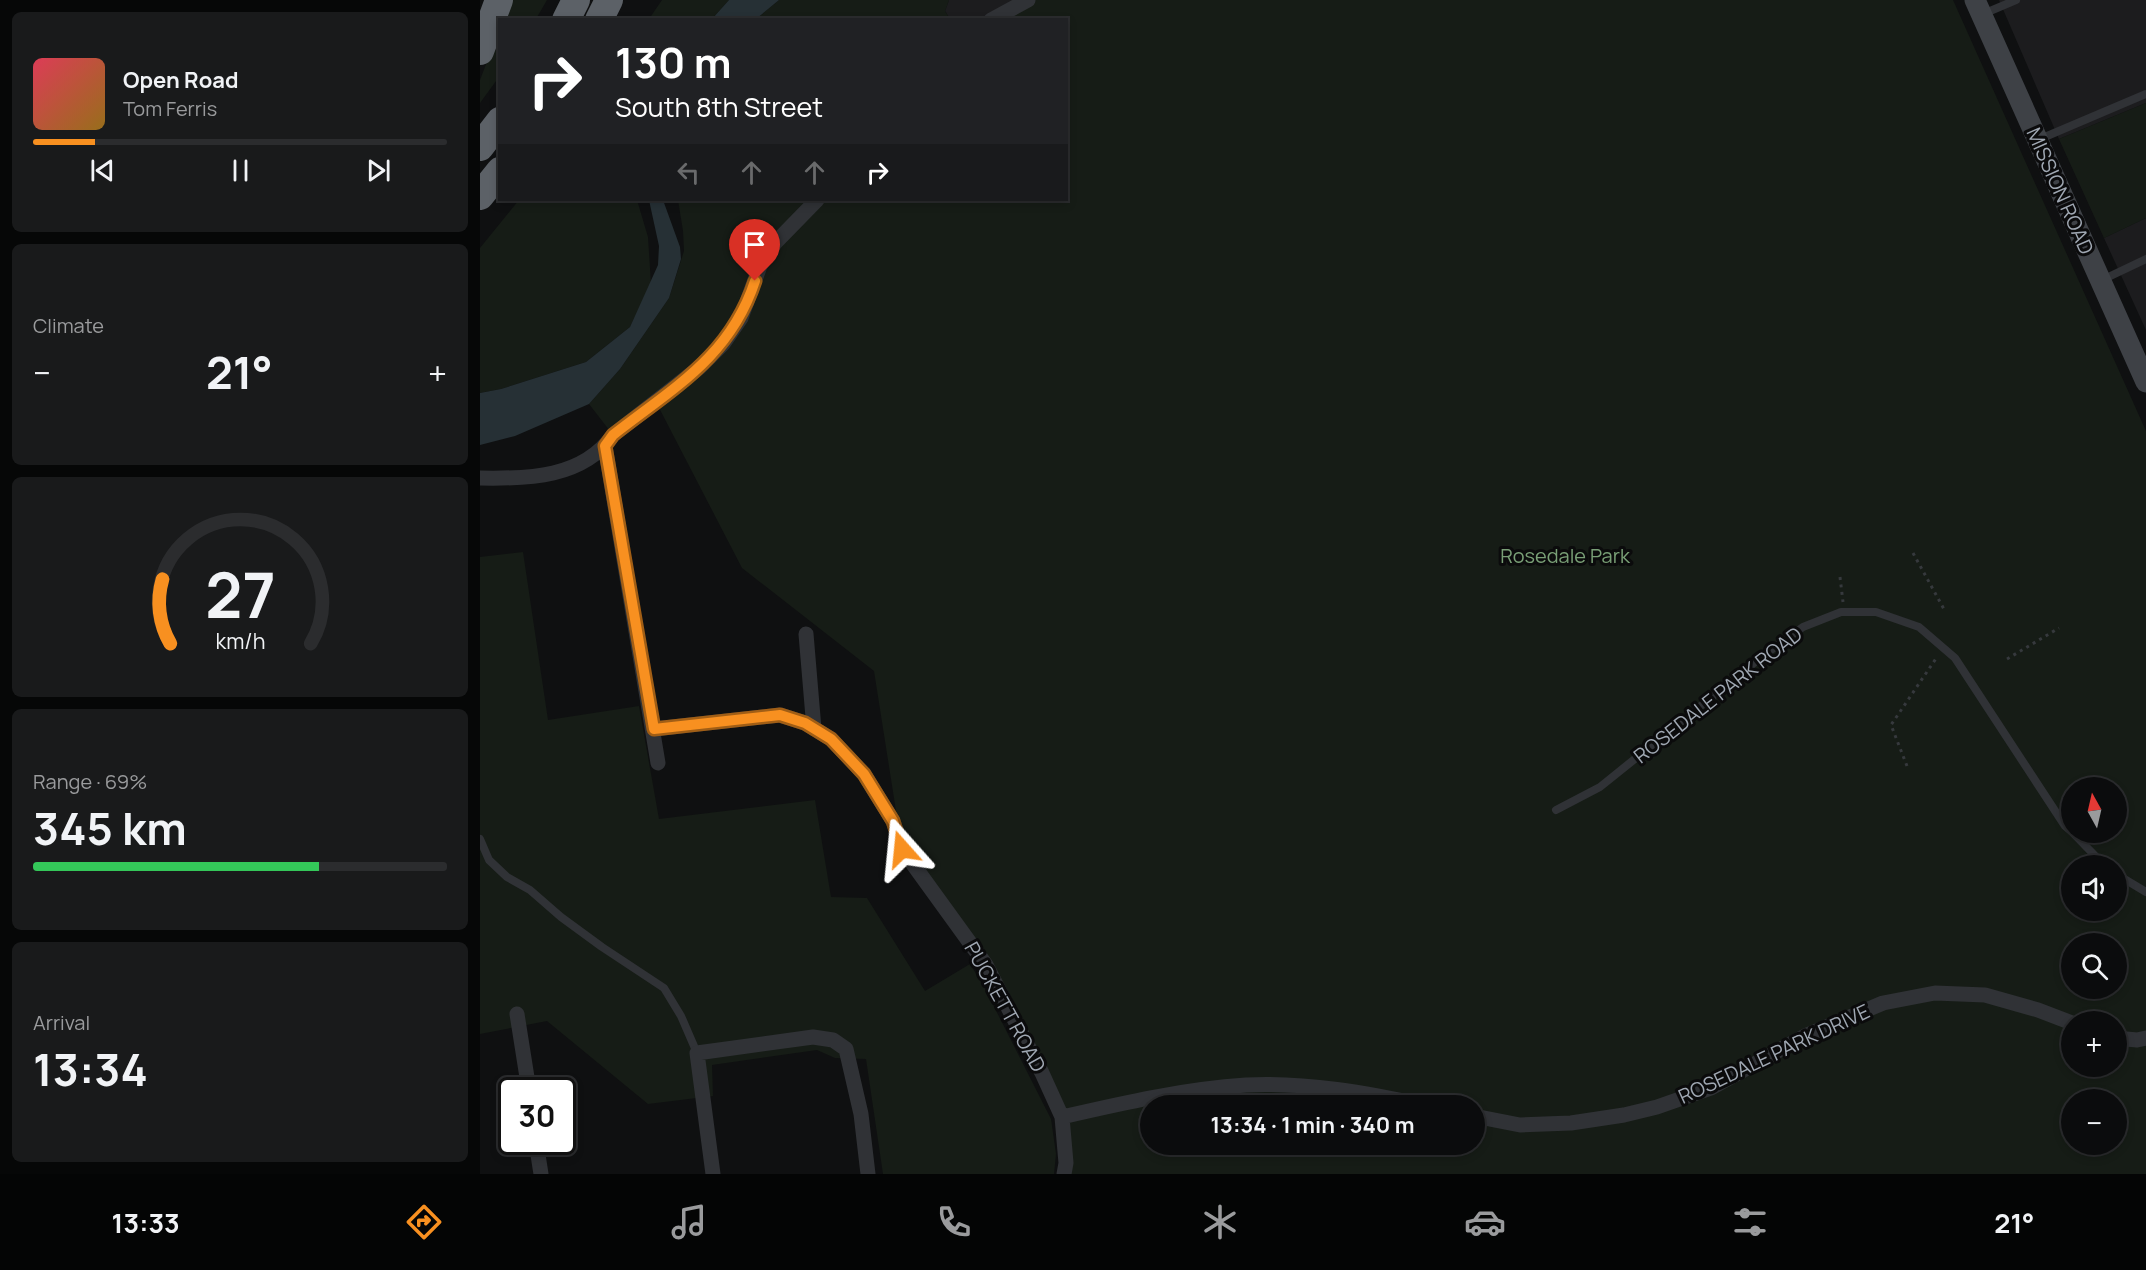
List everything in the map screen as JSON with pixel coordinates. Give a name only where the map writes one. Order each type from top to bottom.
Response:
[{"type":"highway","points":[[480,51],[499,0]]},
{"type":"highway","points":[[567,18],[576,0]]},
{"type":"highway","points":[[480,147],[498,124]]},
{"type":"highway","points":[[480,196],[498,174]]},
{"type":"main road","name":"MISSION ROAD","points":[[1978,7],[2101,281],[2141,359],[2146,382]]},
{"type":"street","points":[[995,18],[1028,0]]},
{"type":"street","points":[[480,478],[513,478],[550,474],[583,463],[605,446],[613,435],[700,367],[723,344],[741,318],[760,266],[775,243],[816,201]]},
{"type":"street","points":[[605,446],[658,763]]},
{"type":"street","points":[[806,634],[814,729]]},
{"type":"street","name":"PUCKETT ROAD","points":[[654,729],[780,715],[805,723],[831,739],[864,774],[893,821],[902,849],[986,965],[1062,1117],[1066,1163],[1064,1174]]},
{"type":"street","name":"ROSEDALE PARK DRIVE","points":[[1485,1118],[1520,1125],[1570,1124],[1646,1110],[1711,1088],[1806,1036],[1883,1003],[1935,993],[1985,995],[2061,1019]]},
{"type":"street","points":[[517,1014],[527,1077]]},
{"type":"street","points":[[713,1174],[697,1053],[813,1037],[833,1040],[846,1049],[861,1114],[868,1174]]},
{"type":"street","points":[[2127,1039],[2146,1038]]},
{"type":"street","points":[[1159,1095],[1247,1085],[1356,1090],[1378,1095]]},
{"type":"street","points":[[1062,1117],[1140,1099]]},
{"type":"street","points":[[538,1155],[541,1174]]},
{"type":"lane","points":[[1978,7],[2016,0]]},
{"type":"lane","points":[[2038,140],[2146,94]]},
{"type":"lane","points":[[2101,281],[2146,259]]},
{"type":"lane","name":"ROSEDALE PARK ROAD","points":[[1556,810],[1600,787],[1755,662],[1803,627],[1844,612],[1876,612],[1918,627],[1955,658],[2061,819]]},
{"type":"lane","points":[[480,839],[489,860],[507,877],[530,890],[561,917],[602,947],[664,988],[681,1016],[697,1053]]},
{"type":"lane","name":"ROSEDALE PARK ROAD","points":[[2083,843],[2094,855]]},
{"type":"lane","points":[[2127,880],[2146,891]]},
{"type":"path","points":[[1913,553],[1945,611]]},
{"type":"path","points":[[1840,577],[1844,612]]},
{"type":"path","points":[[2007,659],[2059,628]]},
{"type":"path","points":[[1907,766],[1891,724],[1943,648]]},
{"type":"shaded area","points":[[729,0],[779,0],[757,18],[713,18]]},
{"type":"shaded area","points":[[949,0],[1042,0],[1014,18],[949,18],[945,11]]},
{"type":"shaded area","points":[[1999,0],[2146,0],[2146,103],[2059,139]]},
{"type":"shaded area","points":[[649,201],[663,201],[680,247],[681,259],[669,298],[620,369],[589,404],[515,436],[480,445],[480,393],[501,389],[586,362],[630,327],[658,265],[659,246]]},
{"type":"shaded area","points":[[2146,218],[2146,330],[2104,238]]},
{"type":"green space","points":[[511,0],[547,0],[537,18],[504,18]]},
{"type":"green space","points":[[662,0],[729,0],[713,18],[650,18]]},
{"type":"green space","points":[[779,0],[949,0],[945,11],[949,18],[757,18]]},
{"type":"green space","name":"Rosedale Park","points":[[1028,0],[1953,0],[2146,431],[2146,1174],[1064,1174],[1062,1117],[986,965],[902,849],[874,671],[742,568],[656,402],[613,435],[589,404],[620,369],[669,298],[684,251],[678,201],[1068,201],[1068,18],[993,18]]},
{"type":"green space","points":[[498,33],[498,78],[480,103],[480,80]]},
{"type":"green space","points":[[2146,103],[2146,218],[2104,238],[2059,139]]},
{"type":"green space","points":[[518,201],[637,201],[648,237],[651,284],[630,327],[586,362],[501,389],[480,393],[480,248]]},
{"type":"green space","points":[[523,552],[548,720],[639,706],[659,819],[815,800],[831,897],[867,898],[925,991],[970,964],[1051,1119],[1056,1154],[1054,1174],[883,1174],[866,1059],[835,1058],[817,1050],[712,1065],[713,1096],[648,1104],[547,1021],[480,1034],[480,557]]},
{"type":"route","points":[[755,281],[741,318],[723,344],[700,367],[613,435],[605,446],[654,729],[780,715],[805,723],[831,739],[864,774],[893,821],[902,849]]}]
